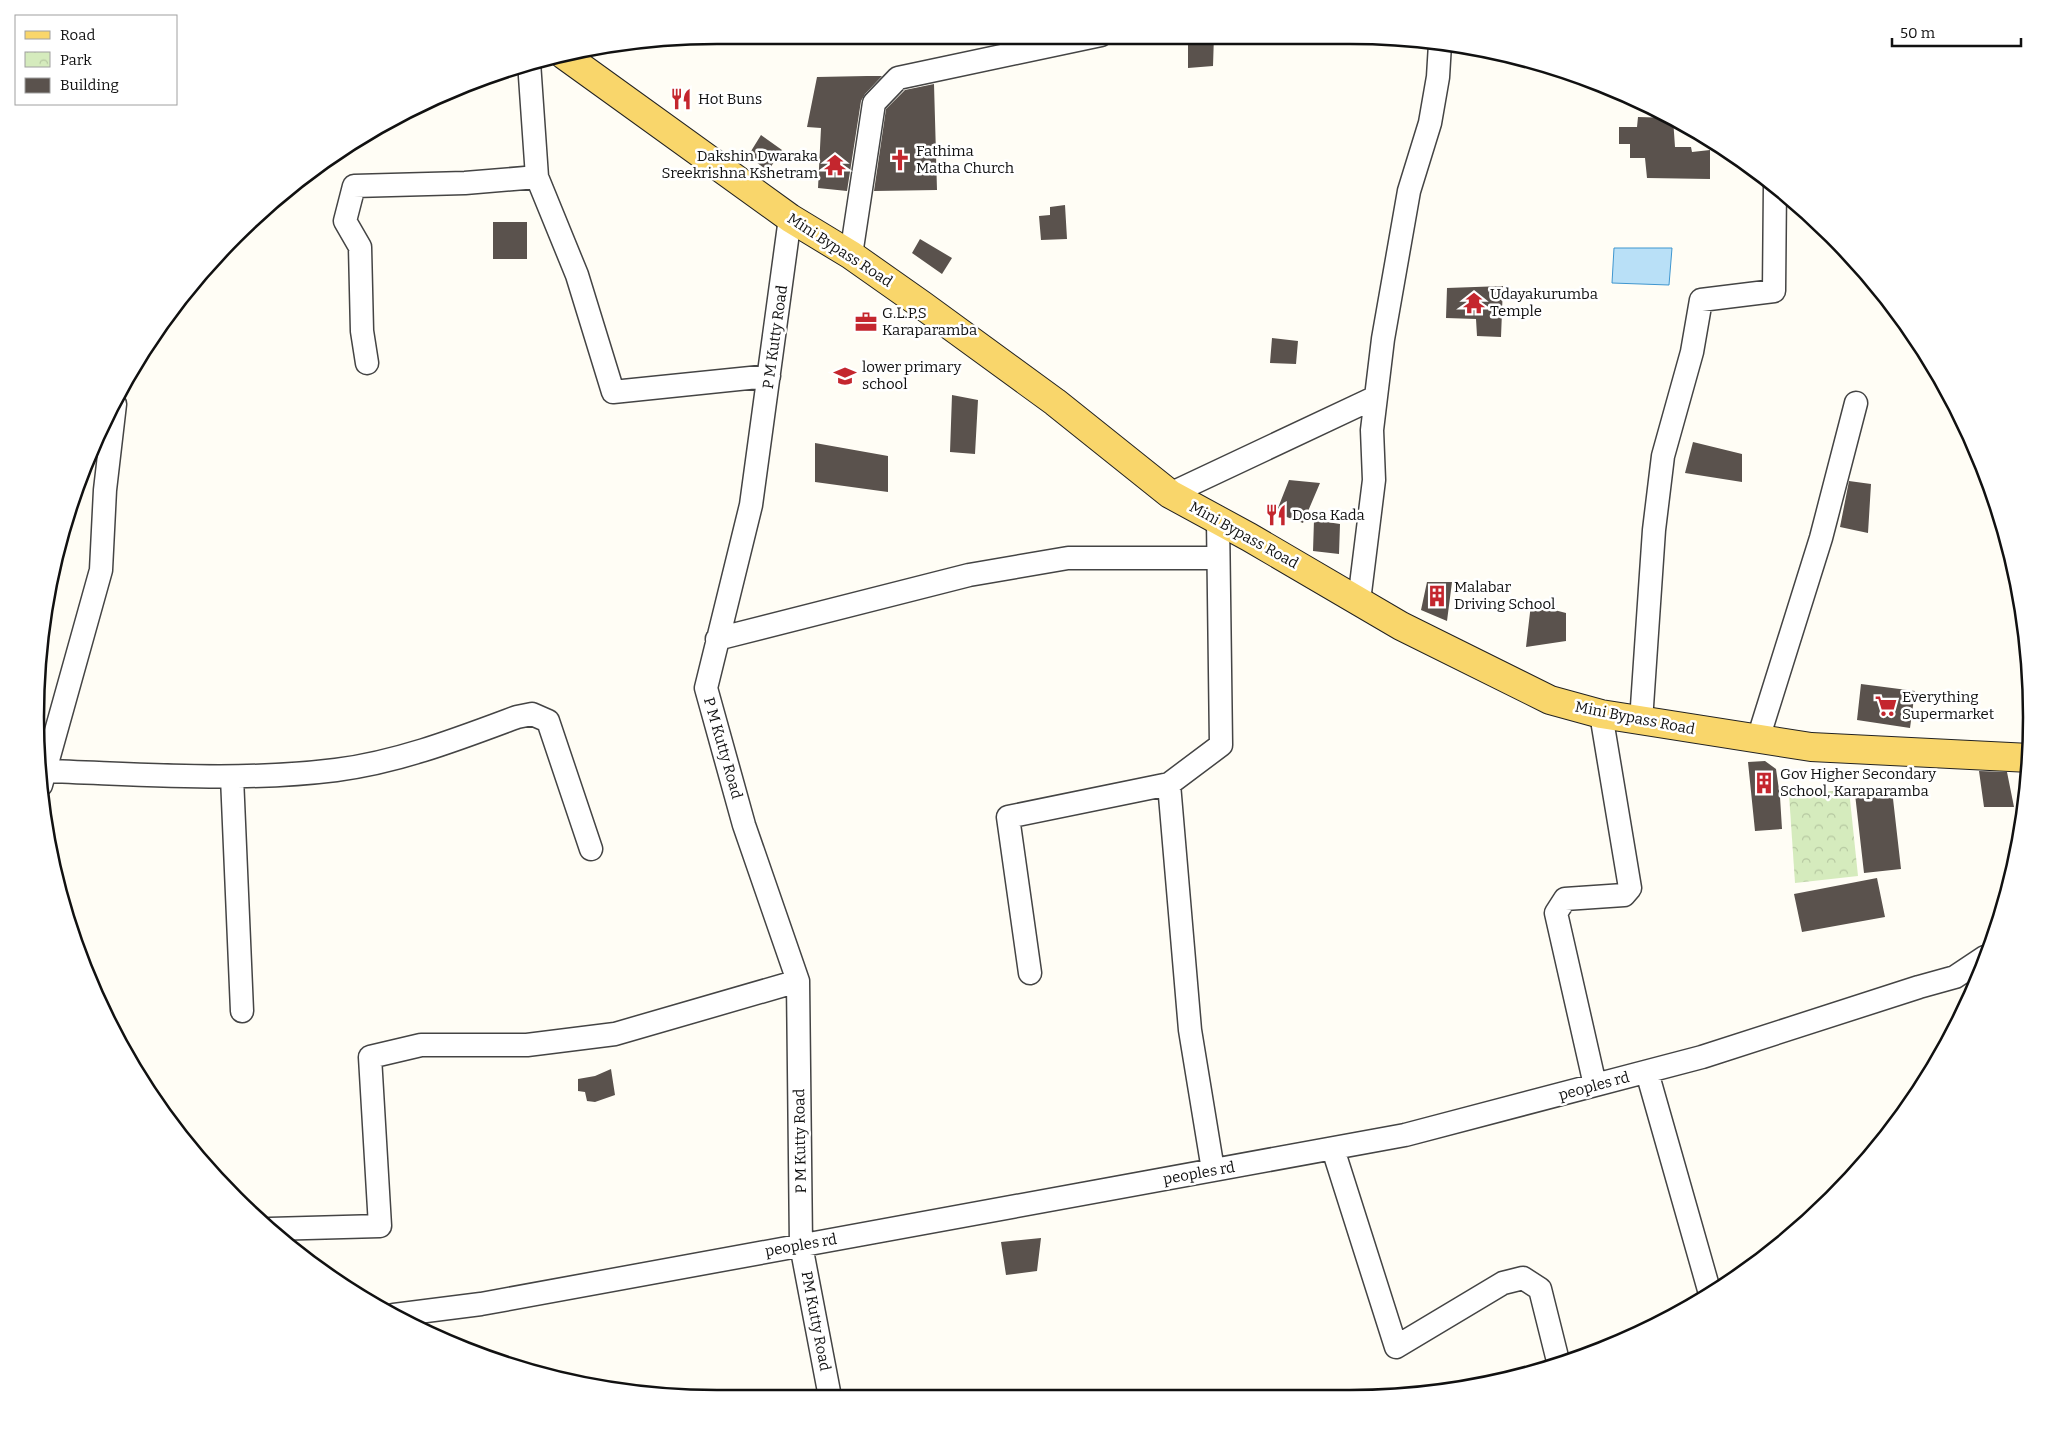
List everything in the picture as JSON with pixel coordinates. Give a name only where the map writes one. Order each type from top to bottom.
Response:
[{"type":"main road","name":"Mini Bypass Road","points":[[571,60],[790,218],[851,255],[1055,402],[1170,494],[1401,626],[1550,700],[1601,714],[1810,747],[2022,758]]},
{"type":"street","points":[[851,255],[874,103],[898,78],[1059,44]]},
{"type":"street","points":[[1359,601],[1374,480],[1372,430],[1383,339],[1409,191],[1430,123],[1438,77],[1440,50]]},
{"type":"street","points":[[529,71],[537,177],[577,276],[613,392],[770,376]]},
{"type":"street","points":[[367,363],[362,331],[360,247],[345,221],[354,186],[465,183],[537,177]]},
{"type":"street","points":[[1641,721],[1654,530],[1663,456],[1692,352],[1701,300],[1774,291],[1775,195]]},
{"type":"street","name":"P M Kutty Road","points":[[790,218],[751,505],[706,688],[744,825],[798,980],[801,1245]]},
{"type":"street","points":[[1170,494],[1376,397]]},
{"type":"street","points":[[1758,739],[1821,538],[1856,403]]},
{"type":"street","points":[[46,768],[101,570],[105,490],[113,418]]},
{"type":"street","points":[[1030,973],[1008,816],[1169,784],[1221,745],[1218,520]]},
{"type":"street","points":[[717,639],[969,575],[1068,558],[1218,558]]},
{"type":"street","points":[[47,778],[232,777],[337,770],[427,750],[517,717],[532,714],[548,721],[591,849]]},
{"type":"street","points":[[1595,1086],[1556,913],[1565,899],[1624,895],[1630,888],[1601,714]]},
{"type":"street","points":[[232,777],[242,1011]]},
{"type":"street","points":[[1169,784],[1190,1030],[1213,1170]]},
{"type":"street","name":"peoples rd","points":[[405,1314],[481,1304],[1405,1135],[1702,1057],[1955,977],[1977,962]]},
{"type":"street","points":[[280,1229],[380,1226],[370,1057],[421,1045],[527,1045],[615,1034],[798,980]]},
{"type":"street","points":[[1647,1072],[1708,1287]]},
{"type":"street","points":[[1332,1149],[1396,1347],[1502,1283],[1523,1278],[1540,1289],[1557,1358]]},
{"type":"street","name":"PM Kutty Road","points":[[801,1245],[829,1390]]},
{"type":"green space","points":[[1849,790],[1858,876],[1795,883],[1789,794]]},
{"type":"water","points":[[1614,248],[1672,248],[1669,285],[1612,283]]},
{"type":"building","points":[[1188,44],[1214,44],[1213,66],[1188,68]]},
{"type":"building","points":[[882,76],[861,101],[847,191],[818,188],[821,128],[807,127],[817,77]]},
{"type":"building","points":[[934,84],[937,190],[874,191],[886,109],[905,90]]},
{"type":"building","points":[[1638,117],[1656,118],[1674,127],[1675,147],[1691,147],[1692,152],[1710,150],[1710,179],[1647,178],[1645,158],[1630,158],[1630,144],[1619,144],[1619,127],[1637,127]]},
{"type":"building","points":[[761,135],[782,150],[768,171],[748,156]]},
{"type":"building","points":[[1065,205],[1067,239],[1041,240],[1039,216],[1050,215],[1050,207]]},
{"type":"building","points":[[493,222],[527,222],[527,259],[493,259]]},
{"type":"building","points":[[920,239],[952,258],[942,274],[912,253]]},
{"type":"building","name":"Udayakurumba Temple","points":[[1503,286],[1501,337],[1477,336],[1476,319],[1446,318],[1447,288]]},
{"type":"building","points":[[1272,338],[1298,341],[1296,364],[1270,363]]},
{"type":"building","points":[[952,395],[978,400],[975,454],[950,452]]},
{"type":"building","points":[[1693,442],[1742,454],[1742,482],[1685,473]]},
{"type":"building","points":[[815,443],[888,456],[888,492],[815,482]]},
{"type":"building","points":[[1289,480],[1320,483],[1303,523],[1276,513]]},
{"type":"building","points":[[1849,481],[1871,484],[1868,533],[1840,527]]},
{"type":"building","points":[[1314,520],[1340,524],[1339,554],[1313,551]]},
{"type":"building","name":"Malabar Driving School","points":[[1427,582],[1452,582],[1447,621],[1421,610]]},
{"type":"building","points":[[1531,604],[1566,613],[1566,641],[1526,647]]},
{"type":"building","name":"Everything Supermarket","points":[[1861,684],[1915,691],[1910,728],[1857,720]]},
{"type":"building","name":"Gov Higher Secondary School, Karaparamba","points":[[1765,761],[1776,769],[1782,829],[1755,831],[1748,762]]},
{"type":"building","points":[[1979,771],[2007,772],[2014,807],[1984,807]]},
{"type":"building","points":[[1892,790],[1901,869],[1864,873],[1855,794]]},
{"type":"building","points":[[1877,878],[1885,917],[1802,932],[1794,894]]},
{"type":"building","points":[[611,1069],[615,1095],[595,1102],[587,1101],[585,1092],[578,1091],[578,1079],[595,1076]]},
{"type":"building","points":[[1041,1238],[1037,1271],[1006,1275],[1001,1242]]},
{"type":"place","name":"Hot Buns","points":[[681,99]]},
{"type":"place","name":"Fathima Matha Church","points":[[900,160]]},
{"type":"place","name":"Dakshin Dwaraka Sreekrishna Kshetram","points":[[835,165]]},
{"type":"place","name":"Udayakurumba Temple","points":[[1474,303]]},
{"type":"place","name":"G.L.P.S Karaparamba","points":[[866,322]]},
{"type":"place","name":"lower primary school","points":[[845,376]]},
{"type":"place","name":"Dosa Kada","points":[[1276,515]]},
{"type":"place","name":"Malabar Driving School","points":[[1437,596]]},
{"type":"place","name":"Everything Supermarket","points":[[1886,706]]},
{"type":"place","name":"Gov Higher Secondary School, Karaparamba","points":[[1764,783]]}]
